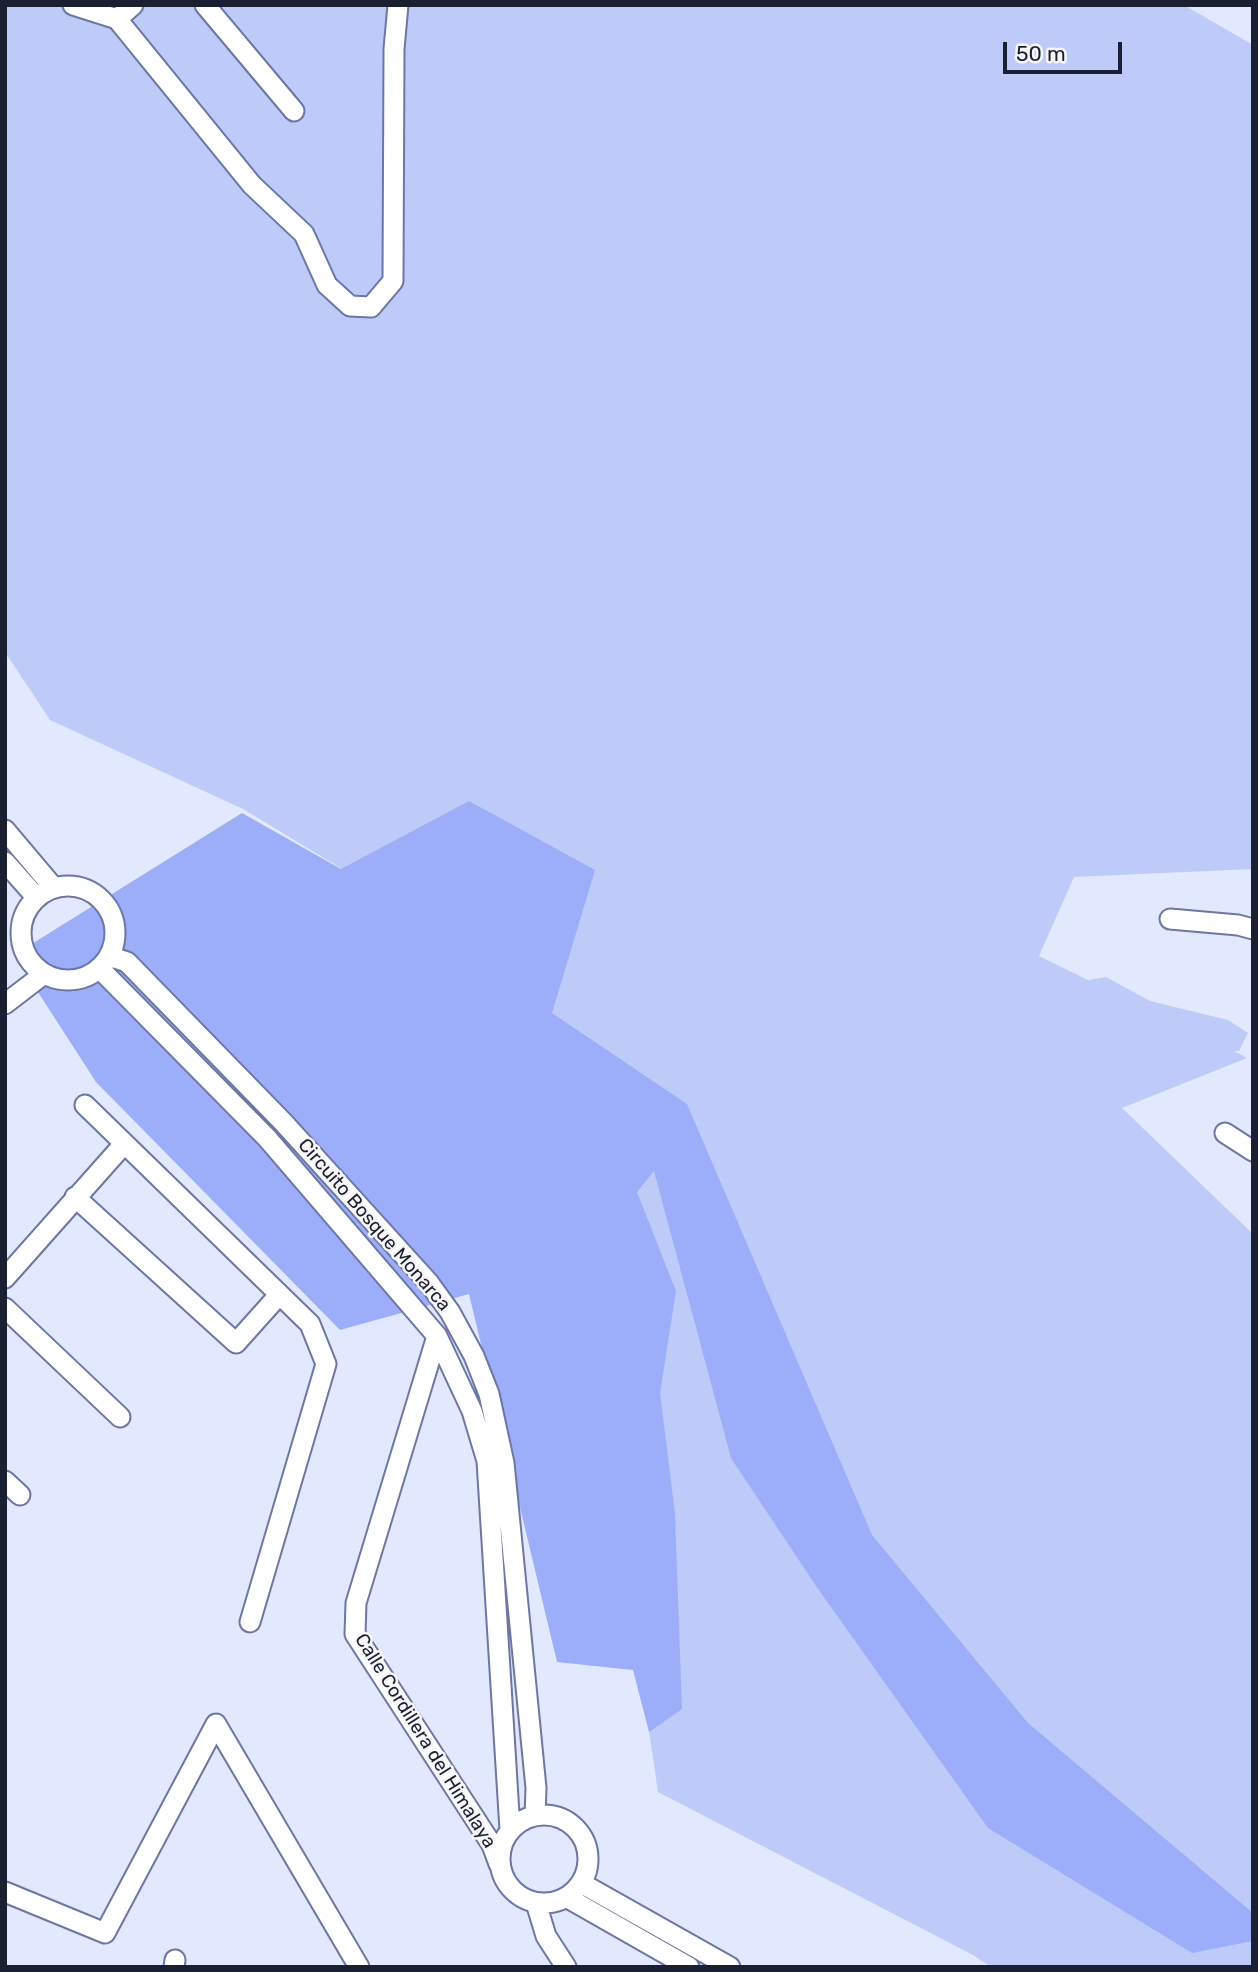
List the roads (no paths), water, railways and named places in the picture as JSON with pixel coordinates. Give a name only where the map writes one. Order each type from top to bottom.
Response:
[{"type":"street","points":[[73,5],[117,19],[252,185],[304,234],[327,285],[350,306],[371,307],[393,281],[394,49],[398,5]]},
{"type":"street","points":[[117,19],[133,5]]},
{"type":"street","points":[[205,5],[294,111]]},
{"type":"street","points":[[5,830],[54,888]]},
{"type":"street","points":[[5,862],[37,898]]},
{"type":"street","points":[[54,888],[78,888],[99,898],[109,910],[115,941],[104,962],[87,977],[57,979],[44,974],[30,962],[22,947],[21,929],[26,912],[37,898],[54,888]]},
{"type":"street","points":[[1170,919],[1238,925],[1253,929]]},
{"type":"street","name":"Circuito Bosque Monarca","points":[[104,962],[267,1138],[437,1336],[472,1411],[487,1461],[510,1830]]},
{"type":"street","name":"Circuito Bosque Monarca","points":[[104,962],[127,962],[283,1122],[429,1283],[450,1312],[474,1356],[489,1394],[504,1463],[536,1788],[535,1816]]},
{"type":"street","points":[[5,1004],[44,974]]},
{"type":"street","points":[[85,1105],[310,1324],[326,1364],[250,1622]]},
{"type":"street","points":[[1225,1133],[1253,1151]]},
{"type":"street","points":[[5,1278],[124,1144]]},
{"type":"street","points":[[75,1197],[236,1343],[279,1295]]},
{"type":"street","points":[[5,1308],[120,1417]]},
{"type":"street","name":"Calle Cordillera del Himalaya","points":[[437,1336],[356,1603],[355,1634],[492,1845],[499,1864]]},
{"type":"street","points":[[5,1481],[20,1495]]},
{"type":"street","points":[[5,1892],[105,1933],[216,1724],[359,1967]]},
{"type":"street","points":[[535,1816],[560,1818],[580,1834],[586,1846],[588,1858],[581,1883],[566,1898],[551,1903],[536,1903],[522,1898],[511,1889],[499,1864],[500,1851],[510,1830],[517,1823],[535,1816]]},
{"type":"street","points":[[581,1883],[730,1967]]},
{"type":"street","points":[[566,1898],[689,1967]]},
{"type":"street","points":[[536,1903],[546,1936],[566,1967]]}]
